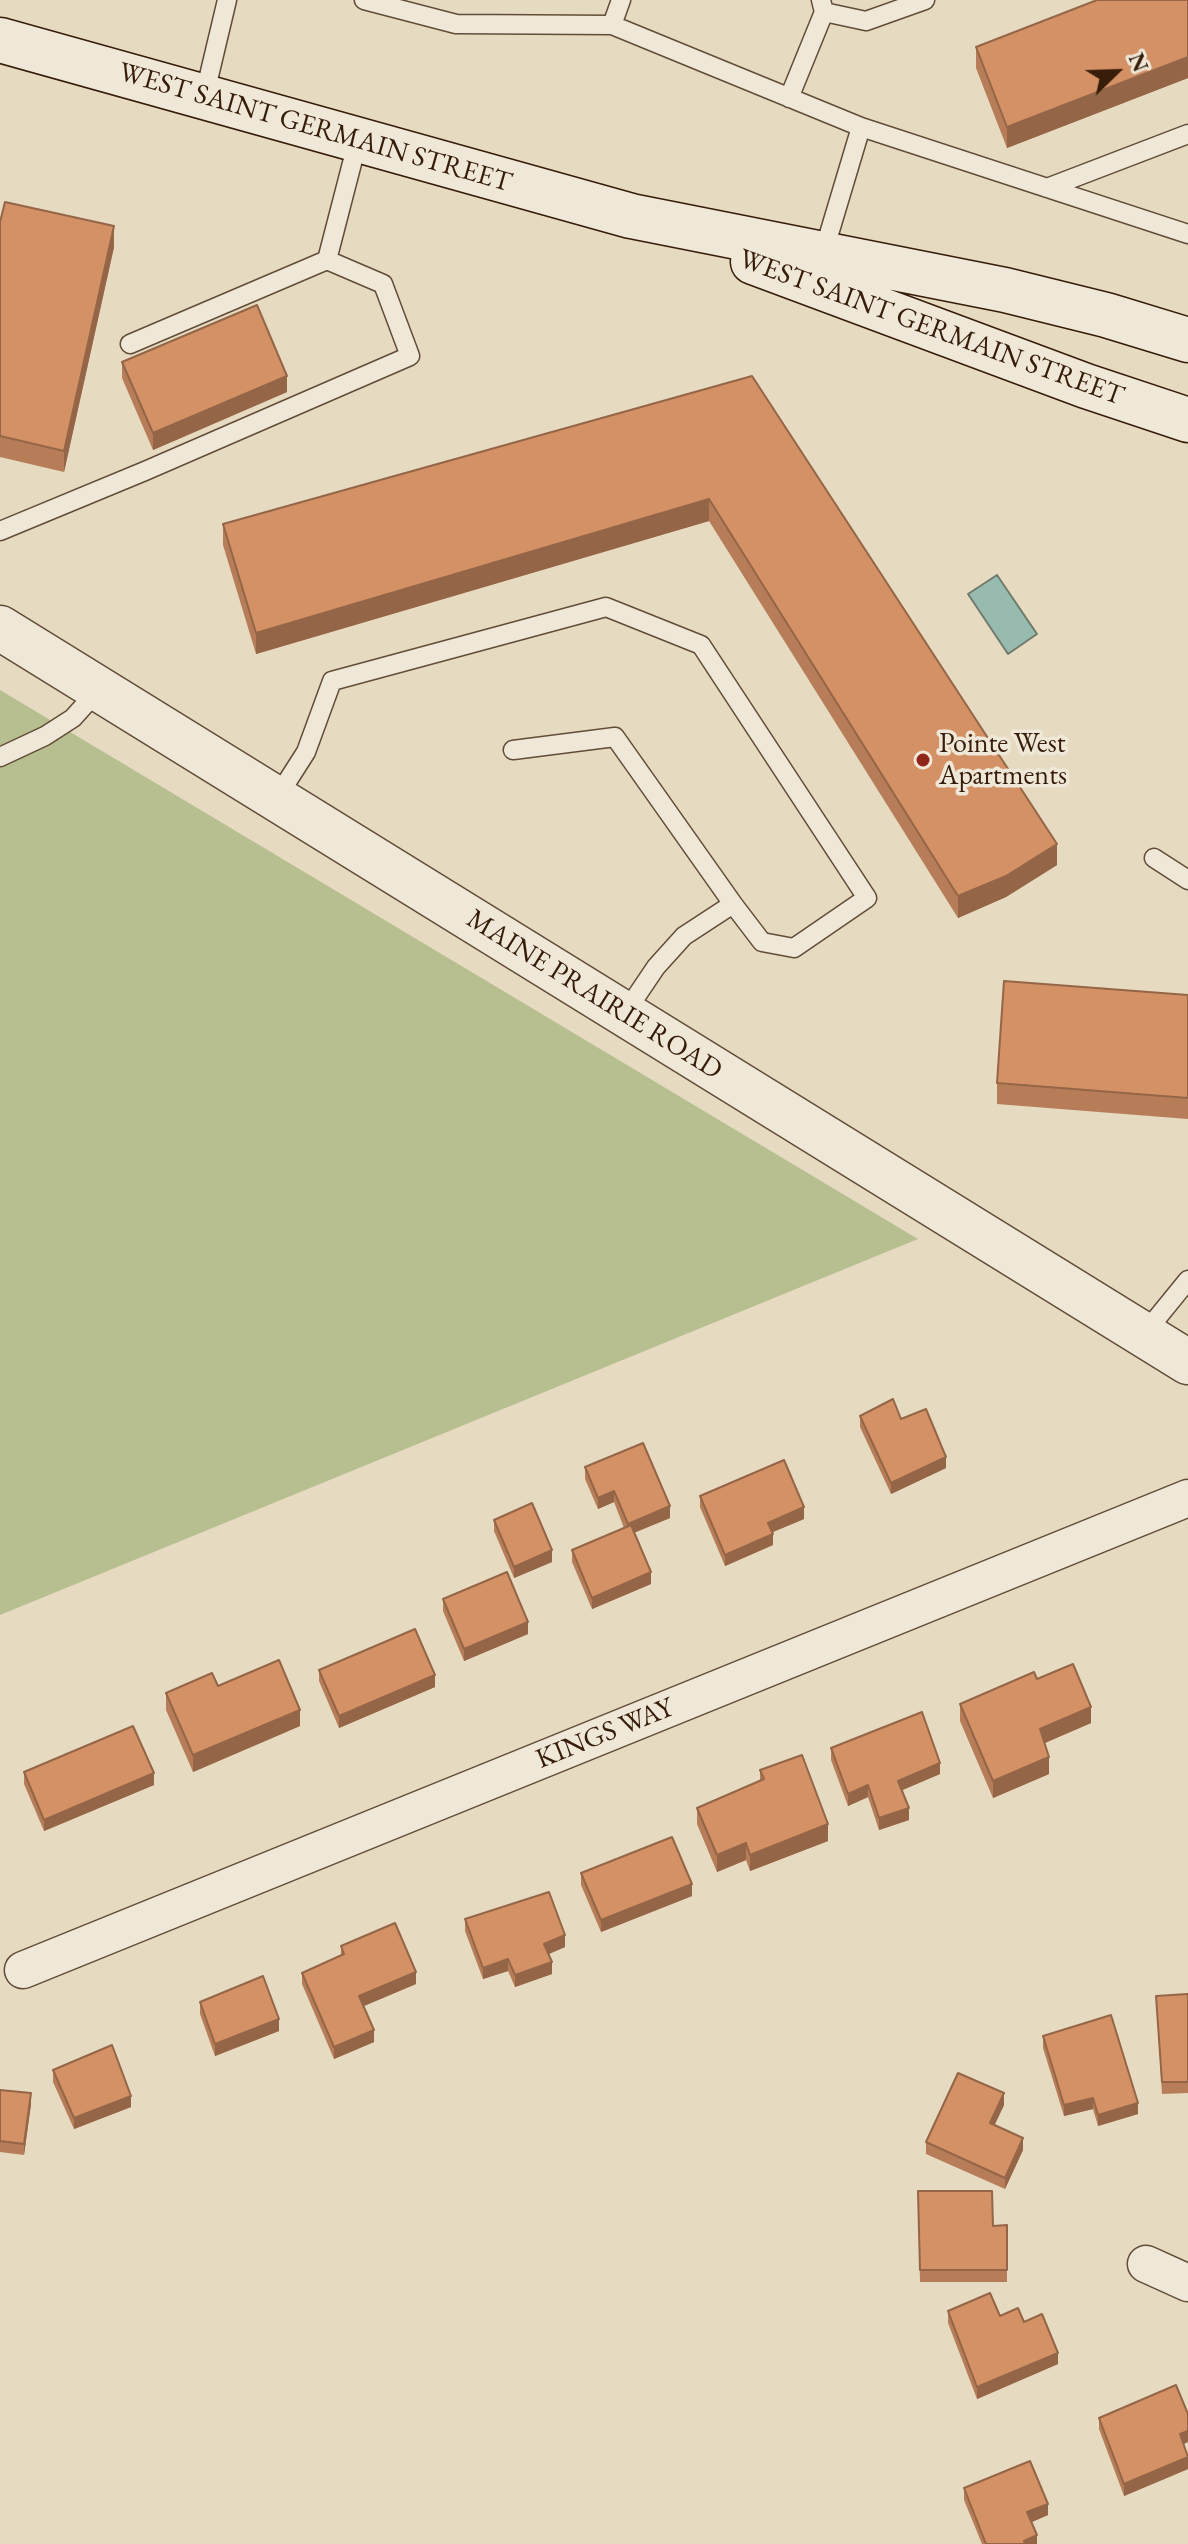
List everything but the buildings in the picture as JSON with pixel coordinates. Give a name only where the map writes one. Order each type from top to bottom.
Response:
[{"type":"main road","name":"WEST SAINT GERMAIN STREET","points":[[0,40],[631,216],[1005,290],[1106,315],[1188,340]]},
{"type":"main road","name":"WEST SAINT GERMAIN STREET","points":[[631,216],[1071,380],[1188,420]]},
{"type":"main road","name":"MAINE PRAIRIE ROAD","points":[[0,628],[1188,1362]]},
{"type":"street","name":"KINGS WAY","points":[[23,1970],[1188,1498]]},
{"type":"street","points":[[1146,2264],[1188,2283]]},
{"type":"lane","points":[[204,97],[227,0]]},
{"type":"lane","points":[[364,0],[456,24],[612,25],[861,127],[1188,234]]},
{"type":"lane","points":[[612,25],[621,0]]},
{"type":"lane","points":[[789,98],[822,6],[866,21],[925,0]]},
{"type":"lane","points":[[823,254],[861,127]]},
{"type":"lane","points":[[1047,188],[1188,134]]},
{"type":"lane","points":[[327,260],[358,140]]},
{"type":"lane","points":[[0,531],[410,356],[383,284],[327,260],[130,344]]},
{"type":"lane","points":[[276,799],[306,752],[332,681],[606,607],[701,645],[867,898],[794,948],[762,942],[615,737],[513,750]]},
{"type":"lane","points":[[0,757],[45,736],[73,718],[99,689]]},
{"type":"lane","points":[[1154,858],[1188,880]]},
{"type":"lane","points":[[625,1013],[656,967],[684,936],[733,904]]},
{"type":"lane","points":[[1143,1335],[1188,1280]]},
{"type":"green space","points":[[0,690],[918,1239],[0,1615]]},
{"type":"water","points":[[997,575],[1037,634],[1008,654],[968,594]]},
{"type":"place","name":"Pointe West Apartments","points":[[923,760]]}]
